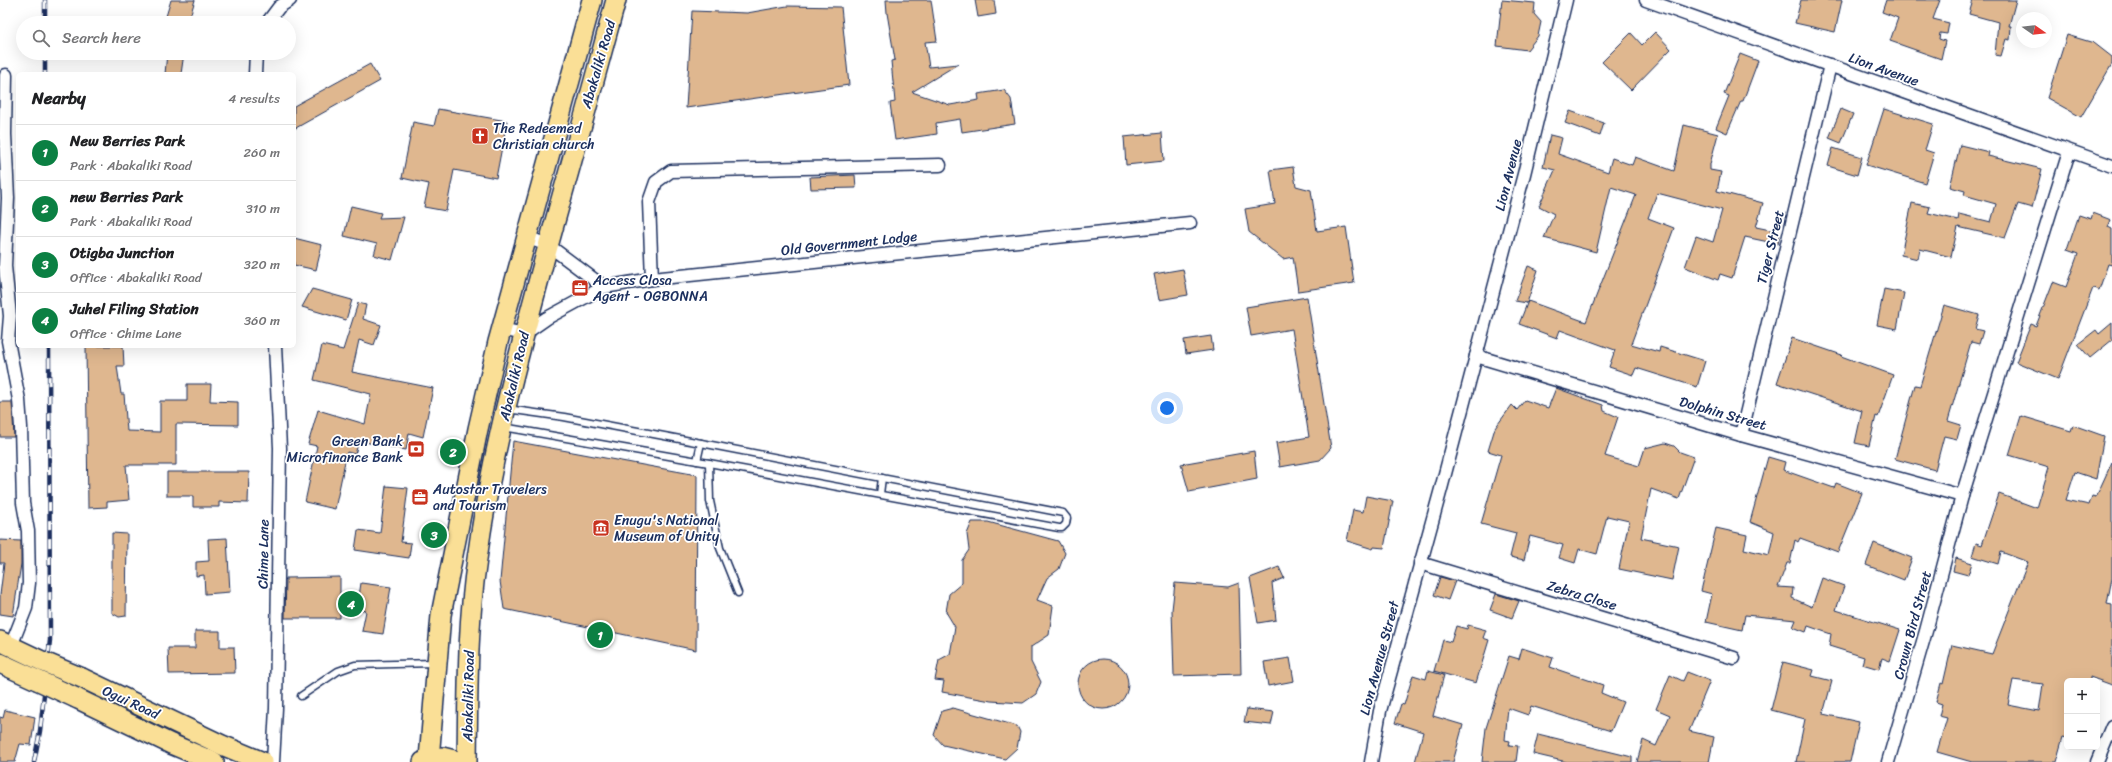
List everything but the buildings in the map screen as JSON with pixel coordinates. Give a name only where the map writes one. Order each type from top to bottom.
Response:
[{"type":"main road","name":"Abakaliki Road","points":[[426,761],[441,615],[478,429],[526,237],[592,0]]},
{"type":"main road","name":"Abakaliki Road","points":[[467,762],[468,647],[477,558],[504,418],[524,334],[616,0]]},
{"type":"main road","points":[[453,551],[477,558]]},
{"type":"main road","name":"Ogui Road","points":[[5,644],[82,678],[222,745],[263,762]]},
{"type":"main road","name":"Ogui Road","points":[[0,663],[171,744],[214,762]]},
{"type":"main road","points":[[426,761],[442,758],[462,762]]},
{"type":"street","points":[[272,16],[278,8],[290,0]]},
{"type":"street","name":"Lion Avenue","points":[[1420,563],[1524,174],[1566,0]]},
{"type":"street","name":"Lion Avenue","points":[[1646,0],[2069,152],[2112,166]]},
{"type":"street","points":[[255,72],[256,60]]},
{"type":"street","name":"Tiger Street","points":[[1741,435],[1830,65]]},
{"type":"street","points":[[5,644],[26,608],[29,583],[28,531],[23,503],[21,427],[8,341],[10,316],[5,266],[8,198],[5,134],[6,75]]},
{"type":"street","name":"Crown Bird Street","points":[[1888,762],[1962,496],[2069,152]]},
{"type":"street","points":[[652,279],[649,202],[656,182],[671,171],[940,165]]},
{"type":"street","name":"Old Government Lodge","points":[[524,334],[547,318],[604,287],[652,279],[1190,223]]},
{"type":"street","points":[[526,237],[548,245],[604,287]]},
{"type":"street","points":[[502,329],[524,334]]},
{"type":"street","name":"Chime Lane","points":[[273,762],[276,708],[280,448],[275,348]]},
{"type":"street","name":"Dolphin Street","points":[[1476,356],[1741,435],[1962,496]]},
{"type":"street","name":"Zebra Close","points":[[1420,563],[1734,658]]},
{"type":"street","name":"Lion Avenue Street","points":[[1371,762],[1380,711],[1420,563]]},
{"type":"street","points":[[2103,757],[2112,726]]},
{"type":"lane","points":[[564,417],[1063,513],[1067,516],[1067,520],[1065,526],[1059,528],[709,463],[504,418],[564,417]]},
{"type":"lane","points":[[697,460],[701,443]]},
{"type":"lane","points":[[709,463],[710,501],[720,548],[738,593]]},
{"type":"lane","points":[[880,494],[882,478]]},
{"type":"lane","points":[[301,696],[338,671],[356,665],[437,663]]},
{"type":"railway","points":[[45,0],[45,16]]},
{"type":"railway","points":[[45,60],[45,72]]},
{"type":"railway","points":[[34,762],[40,731],[50,640],[49,348]]},
{"type":"place","name":"The Redeemed Christian church","points":[[480,136]]},
{"type":"place","name":"Access Closa Agent - OGBONNA","points":[[580,288]]},
{"type":"place","name":"Green Bank Microfinance Bank","points":[[416,449]]},
{"type":"place","name":"new Berries Park","points":[[453,452]]},
{"type":"place","name":"Autostar Travelers and Tourism","points":[[420,497]]},
{"type":"place","name":"Enugu's National Museum of Unity","points":[[601,528]]},
{"type":"place","name":"Otigba Junction","points":[[434,535]]},
{"type":"place","name":"Juhel Filing Station","points":[[351,604]]},
{"type":"place","name":"New Berries Park","points":[[600,635]]}]
